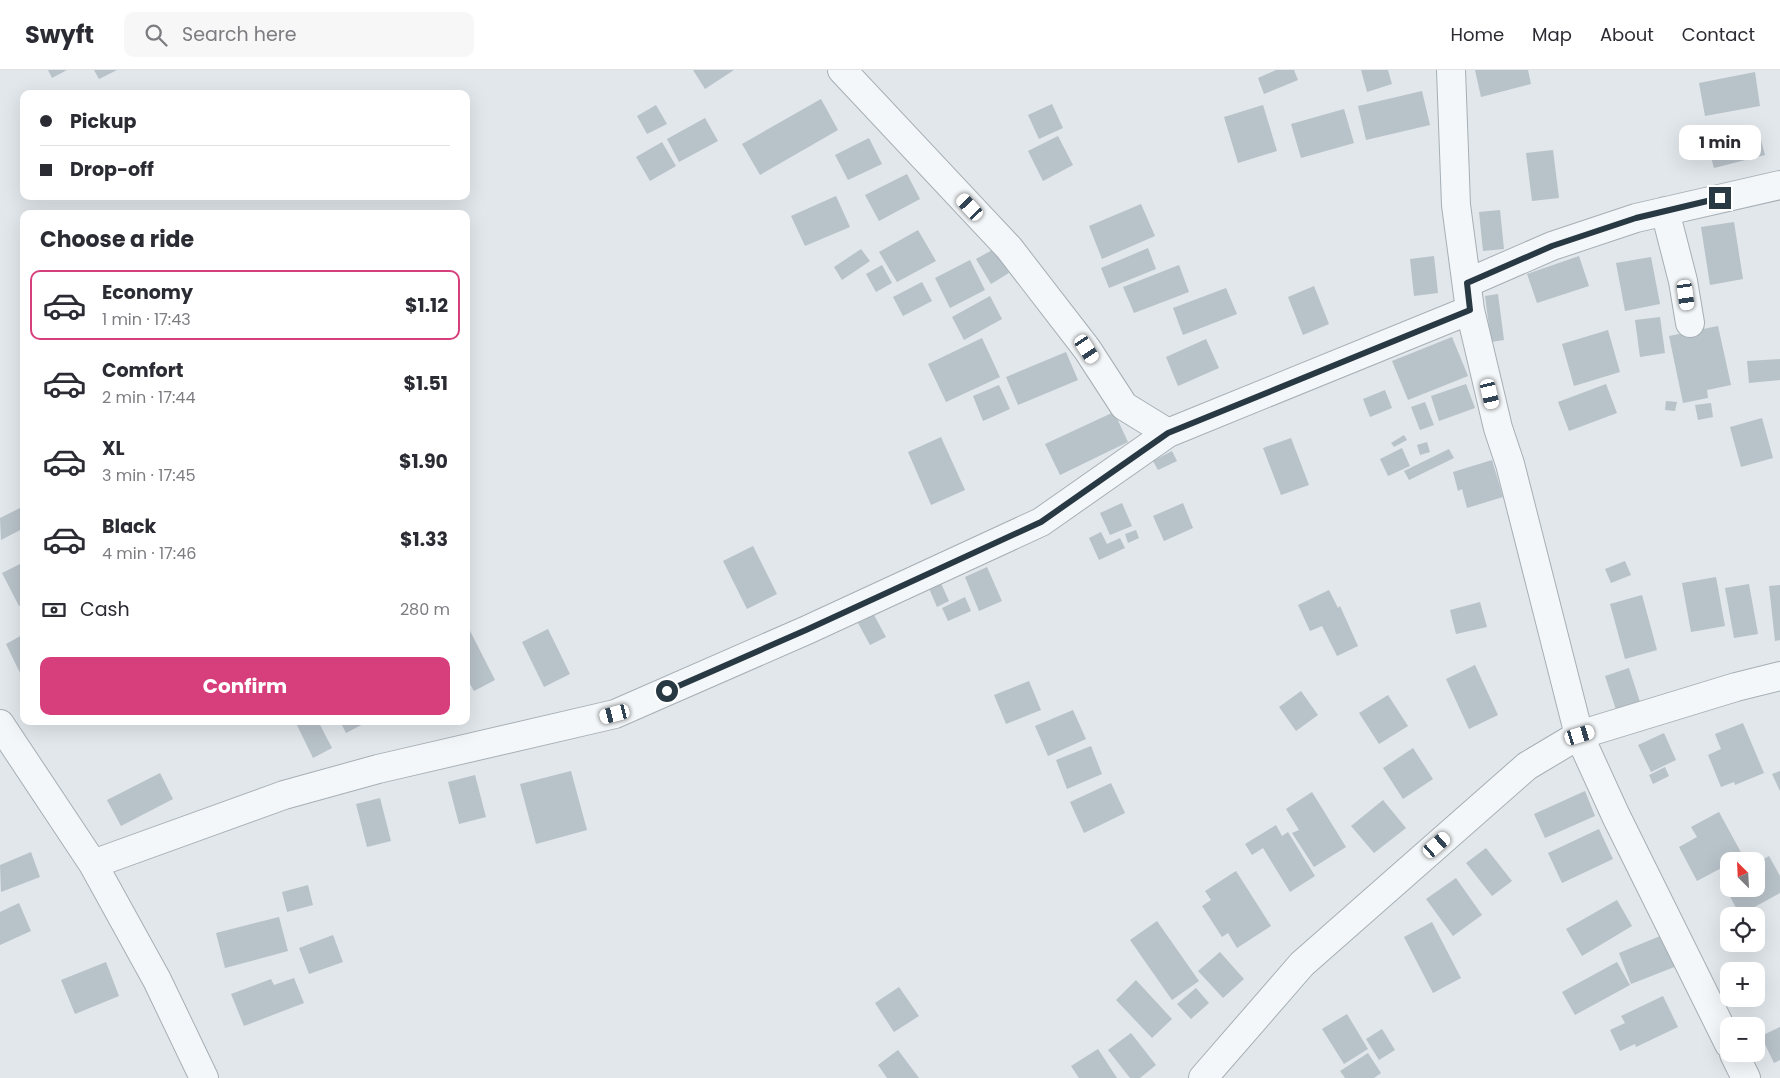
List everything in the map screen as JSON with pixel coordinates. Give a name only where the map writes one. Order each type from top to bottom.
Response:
[{"type":"street","points":[[842,70],[1009,248],[1087,349],[1124,406],[1168,433]]},
{"type":"street","points":[[1451,70],[1456,205],[1470,310],[1498,428],[1510,464],[1580,735],[1616,816],[1720,1026]]},
{"type":"street","points":[[1467,283],[1552,246],[1636,218],[1780,185]]},
{"type":"street","points":[[1665,211],[1683,281],[1690,323]]},
{"type":"street","points":[[93,864],[284,795],[378,769],[615,714],[806,630],[1041,522],[1168,433],[1470,310]]},
{"type":"street","points":[[1202,1078],[1302,964],[1527,766],[1580,735],[1736,687],[1780,676]]},
{"type":"street","points":[[0,724],[93,864],[156,980],[204,1078]]},
{"type":"street","points":[[1738,1062],[1746,1078]]},
{"type":"building","points":[[48,70],[67,70],[52,78]]},
{"type":"building","points":[[94,70],[117,70],[99,79]]},
{"type":"building","points":[[693,70],[734,70],[705,89]]},
{"type":"building","points":[[1276,70],[1294,70],[1298,80],[1264,94],[1258,78]]},
{"type":"building","points":[[1361,70],[1388,70],[1392,84],[1367,92]]},
{"type":"building","points":[[1475,70],[1528,70],[1531,84],[1481,97]]},
{"type":"building","points":[[1755,72],[1760,106],[1705,116],[1699,83]]},
{"type":"building","points":[[1422,91],[1430,125],[1366,140],[1358,106]]},
{"type":"building","points":[[821,99],[838,130],[760,175],[742,144]]},
{"type":"building","points":[[1052,104],[1063,128],[1039,139],[1028,115]]},
{"type":"building","points":[[656,105],[667,124],[647,134],[637,116]]},
{"type":"building","points":[[1263,105],[1277,151],[1238,163],[1224,117]]},
{"type":"building","points":[[1344,109],[1354,143],[1301,158],[1291,124]]},
{"type":"building","points":[[705,118],[718,141],[679,162],[667,139]]},
{"type":"building","points":[[1758,129],[1765,155],[1714,168],[1707,143]]},
{"type":"building","points":[[1058,136],[1073,165],[1043,181],[1028,151]]},
{"type":"building","points":[[869,138],[882,164],[848,180],[835,155]]},
{"type":"building","points":[[662,142],[676,166],[650,181],[636,157]]},
{"type":"building","points":[[1553,150],[1559,198],[1532,201],[1526,153]]},
{"type":"building","points":[[907,174],[920,199],[879,221],[865,195]]},
{"type":"building","points":[[836,196],[850,227],[805,246],[791,216]]},
{"type":"building","points":[[1141,204],[1155,236],[1102,259],[1089,226]]},
{"type":"building","points":[[1500,210],[1504,249],[1483,251],[1479,212]]},
{"type":"building","points":[[1734,222],[1743,279],[1710,285],[1701,227]]},
{"type":"building","points":[[918,230],[936,261],[897,282],[879,252]]},
{"type":"building","points":[[1148,248],[1156,269],[1109,288],[1101,268]]},
{"type":"building","points":[[861,249],[870,261],[842,280],[834,267]]},
{"type":"building","points":[[994,249],[1009,273],[991,284],[976,259]]},
{"type":"building","points":[[1434,256],[1438,293],[1414,296],[1410,259]]},
{"type":"building","points":[[1579,256],[1589,286],[1537,303],[1527,274]]},
{"type":"building","points":[[1651,257],[1660,304],[1625,311],[1616,263]]},
{"type":"building","points":[[970,260],[985,290],[950,308],[935,278]]},
{"type":"building","points":[[882,265],[892,283],[876,292],[866,274]]},
{"type":"building","points":[[1179,265],[1189,292],[1134,313],[1123,287]]},
{"type":"building","points":[[922,282],[932,301],[903,316],[893,297]]},
{"type":"building","points":[[1314,286],[1329,324],[1303,335],[1288,297]]},
{"type":"building","points":[[1226,288],[1237,314],[1183,335],[1173,308]]},
{"type":"building","points":[[1498,294],[1504,340],[1491,342],[1485,296]]},
{"type":"building","points":[[990,296],[1002,319],[964,340],[952,317]]},
{"type":"building","points":[[1660,317],[1665,353],[1640,357],[1635,320]]},
{"type":"building","points":[[1718,326],[1731,385],[1707,390],[1708,398],[1683,403],[1669,336]]},
{"type":"building","points":[[1608,330],[1620,372],[1574,386],[1562,344]]},
{"type":"building","points":[[1452,337],[1468,376],[1408,400],[1392,361]]},
{"type":"building","points":[[982,338],[1000,377],[946,402],[928,364]]},
{"type":"building","points":[[1206,339],[1219,368],[1178,386],[1166,357]]},
{"type":"building","points":[[1066,352],[1078,380],[1018,405],[1006,377]]},
{"type":"building","points":[[1780,359],[1780,380],[1749,383],[1747,361]]},
{"type":"building","points":[[1466,384],[1475,408],[1439,421],[1431,396]]},
{"type":"building","points":[[1606,384],[1617,413],[1569,431],[1558,402]]},
{"type":"building","points":[[999,385],[1010,409],[983,421],[973,396]]},
{"type":"building","points":[[1385,390],[1392,408],[1370,417],[1363,399]]},
{"type":"building","points":[[1666,401],[1677,402],[1675,411],[1665,410]]},
{"type":"building","points":[[1425,402],[1434,425],[1420,430],[1411,407]]},
{"type":"building","points":[[1711,403],[1713,417],[1698,420],[1695,405]]},
{"type":"building","points":[[1114,412],[1128,442],[1060,475],[1045,444]]},
{"type":"building","points":[[1762,418],[1773,458],[1741,467],[1730,427]]},
{"type":"building","points":[[1404,435],[1407,440],[1394,447],[1391,443]]},
{"type":"building","points":[[941,437],[965,490],[931,505],[908,452]]},
{"type":"building","points":[[1291,438],[1309,485],[1281,495],[1263,448]]},
{"type":"building","points":[[1427,442],[1430,452],[1420,455],[1417,445]]},
{"type":"building","points":[[1402,448],[1410,466],[1388,476],[1380,459]]},
{"type":"building","points":[[1449,449],[1454,458],[1409,480],[1404,471]]},
{"type":"building","points":[[1172,451],[1177,461],[1158,470],[1153,461]]},
{"type":"building","points":[[1492,460],[1503,497],[1467,508],[1462,489],[1458,491],[1453,472]]},
{"type":"building","points":[[1122,503],[1132,526],[1110,535],[1100,513]]},
{"type":"building","points":[[1183,503],[1193,528],[1164,541],[1153,516]]},
{"type":"building","points":[[20,508],[20,530],[1,540],[0,518]]},
{"type":"building","points":[[1136,530],[1139,538],[1128,543],[1125,534]]},
{"type":"building","points":[[1101,532],[1107,544],[1120,538],[1125,548],[1099,560],[1089,538]]},
{"type":"building","points":[[753,546],[777,594],[747,609],[723,561]]},
{"type":"building","points":[[1625,561],[1631,575],[1611,583],[1605,569]]},
{"type":"building","points":[[20,564],[19,606],[2,573]]},
{"type":"building","points":[[987,567],[1002,601],[979,611],[965,577]]},
{"type":"building","points":[[1716,577],[1725,626],[1691,632],[1682,583]]},
{"type":"building","points":[[940,581],[949,601],[937,607],[928,586]]},
{"type":"building","points":[[1749,584],[1758,634],[1734,638],[1725,588]]},
{"type":"building","points":[[1780,585],[1780,640],[1775,641],[1769,586]]},
{"type":"building","points":[[1329,590],[1338,608],[1340,606],[1358,646],[1337,656],[1322,626],[1310,631],[1298,605]]},
{"type":"building","points":[[1642,595],[1657,650],[1625,659],[1610,604]]},
{"type":"building","points":[[965,597],[971,611],[948,621],[942,608]]},
{"type":"building","points":[[1480,602],[1487,627],[1456,634],[1450,610]]},
{"type":"building","points":[[874,615],[886,637],[870,645],[858,623]]},
{"type":"building","points":[[548,629],[570,674],[544,687],[522,642]]},
{"type":"building","points":[[470,631],[495,680],[474,691],[470,684]]},
{"type":"building","points":[[20,636],[20,673],[6,644]]},
{"type":"building","points":[[1475,665],[1498,715],[1469,729],[1446,679]]},
{"type":"building","points":[[1629,668],[1642,708],[1618,716],[1605,676]]},
{"type":"building","points":[[1029,681],[1041,710],[1006,724],[994,695]]},
{"type":"building","points":[[1301,691],[1318,715],[1296,731],[1279,707]]},
{"type":"building","points":[[1388,695],[1408,726],[1379,744],[1359,713]]},
{"type":"building","points":[[1073,710],[1086,739],[1048,756],[1035,726]]},
{"type":"building","points":[[1743,723],[1764,773],[1735,785],[1734,782],[1721,787],[1708,755],[1721,749],[1715,734]]},
{"type":"building","points":[[297,725],[320,725],[332,748],[313,758]]},
{"type":"building","points":[[342,725],[361,725],[346,733]]},
{"type":"building","points":[[1664,733],[1676,760],[1651,772],[1638,745]]},
{"type":"building","points":[[1091,746],[1102,774],[1067,789],[1056,760]]},
{"type":"building","points":[[1413,748],[1433,779],[1403,799],[1383,768]]},
{"type":"building","points":[[1665,767],[1669,776],[1653,784],[1649,775]]},
{"type":"building","points":[[571,771],[587,830],[536,844],[520,784]]},
{"type":"building","points":[[1780,771],[1780,791],[1772,774]]},
{"type":"building","points":[[160,773],[173,799],[121,826],[107,800]]},
{"type":"building","points":[[475,775],[486,817],[459,824],[448,782]]},
{"type":"building","points":[[1111,783],[1125,813],[1084,833],[1070,802]]},
{"type":"building","points":[[1585,791],[1595,816],[1545,838],[1534,814]]},
{"type":"building","points":[[1312,792],[1346,847],[1314,867],[1292,833],[1299,830],[1286,809]]},
{"type":"building","points":[[380,798],[391,841],[367,847],[356,804]]},
{"type":"building","points":[[1383,800],[1406,828],[1374,853],[1351,826]]},
{"type":"building","points":[[1719,812],[1741,852],[1720,852],[1720,869],[1697,881],[1679,847],[1697,837],[1691,827]]},
{"type":"building","points":[[1276,825],[1282,836],[1288,832],[1315,876],[1290,892],[1263,848],[1252,855],[1245,844]]},
{"type":"building","points":[[1599,829],[1613,859],[1562,883],[1548,853]]},
{"type":"building","points":[[1486,848],[1512,881],[1492,896],[1466,863]]},
{"type":"building","points":[[31,852],[40,877],[1,892],[0,865]]},
{"type":"building","points":[[1769,856],[1780,876],[1780,893],[1755,907],[1736,907],[1731,898],[1765,898],[1765,858]]},
{"type":"building","points":[[1236,871],[1271,926],[1237,948],[1228,933],[1222,937],[1202,906],[1211,900],[1205,891]]},
{"type":"building","points":[[1456,878],[1482,915],[1453,936],[1426,899]]},
{"type":"building","points":[[308,885],[313,905],[287,912],[282,892]]},
{"type":"building","points":[[1617,900],[1632,926],[1582,956],[1566,929]]},
{"type":"building","points":[[19,903],[31,931],[0,945],[0,912]]},
{"type":"building","points":[[279,917],[288,951],[225,968],[216,933]]},
{"type":"building","points":[[1157,921],[1199,981],[1172,1000],[1130,940]]},
{"type":"building","points":[[1432,922],[1461,978],[1433,993],[1404,937]]},
{"type":"building","points":[[1665,934],[1677,966],[1631,984],[1619,953]]},
{"type":"building","points":[[333,935],[343,962],[309,974],[299,948]]},
{"type":"building","points":[[1220,952],[1244,979],[1223,998],[1198,971]]},
{"type":"building","points":[[106,962],[119,996],[75,1014],[61,980]]},
{"type":"building","points":[[1617,962],[1630,985],[1575,1015],[1562,992]]},
{"type":"building","points":[[294,978],[304,1003],[244,1026],[231,994],[271,979],[274,985]]},
{"type":"building","points":[[1136,980],[1172,1019],[1152,1038],[1116,1000]]},
{"type":"building","points":[[899,987],[919,1016],[894,1032],[875,1003]]},
{"type":"building","points":[[1196,988],[1209,1003],[1191,1019],[1177,1004]]},
{"type":"building","points":[[1663,996],[1678,1027],[1636,1047],[1635,1044],[1620,1051],[1610,1030],[1625,1023],[1621,1016]]},
{"type":"building","points":[[1347,1014],[1368,1049],[1344,1064],[1322,1029]]},
{"type":"building","points":[[1780,1027],[1780,1060],[1774,1063],[1765,1044],[1765,1034]]},
{"type":"building","points":[[1382,1029],[1395,1050],[1379,1060],[1366,1039]]},
{"type":"building","points":[[1131,1033],[1156,1065],[1140,1078],[1130,1078],[1108,1050]]},
{"type":"building","points":[[1098,1049],[1117,1078],[1079,1078],[1071,1066]]},
{"type":"building","points":[[898,1050],[919,1078],[887,1078],[878,1065]]},
{"type":"building","points":[[1368,1053],[1381,1073],[1374,1078],[1345,1078],[1340,1071]]},
{"type":"route","points":[[667,691],[806,630],[1041,522],[1168,433],[1470,310],[1467,283],[1552,246],[1636,218],[1720,198]]}]
